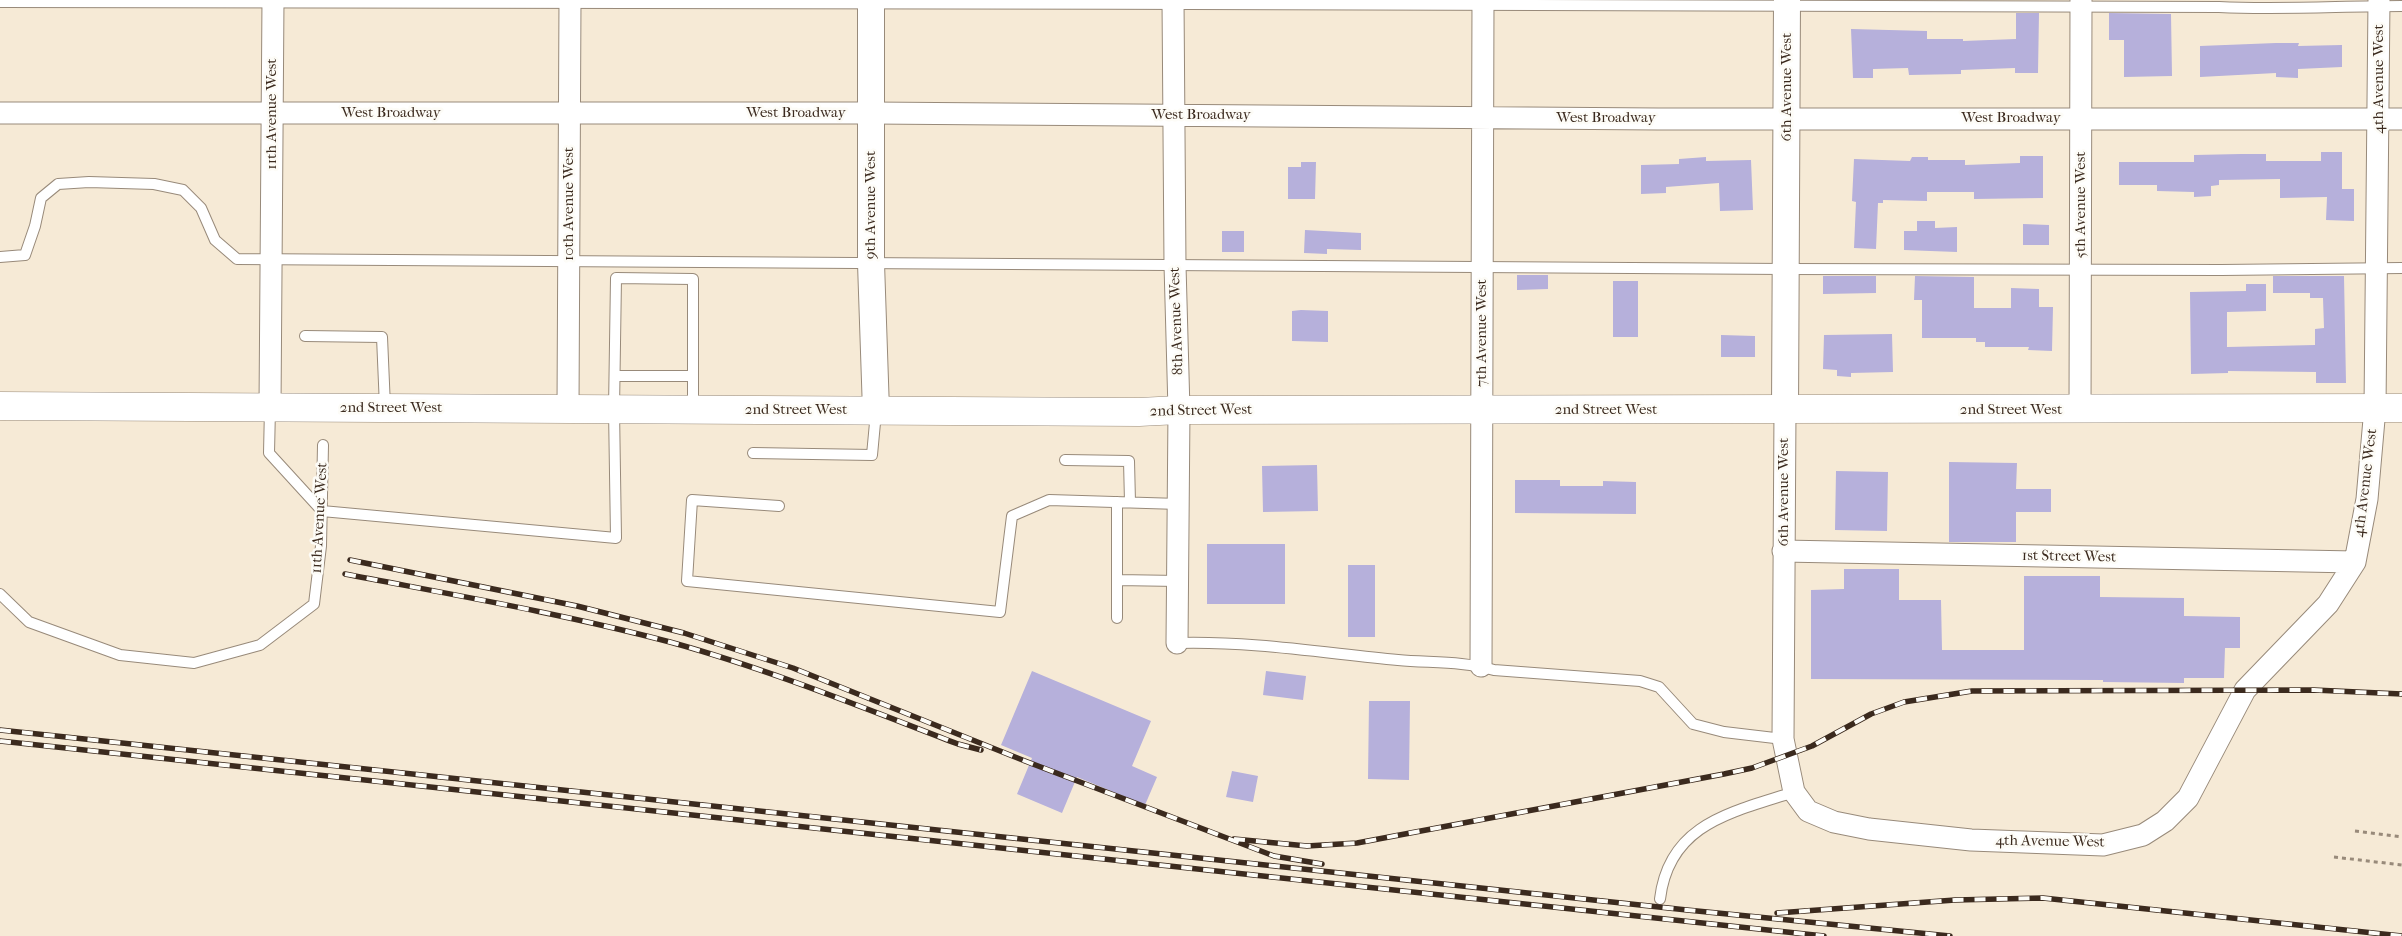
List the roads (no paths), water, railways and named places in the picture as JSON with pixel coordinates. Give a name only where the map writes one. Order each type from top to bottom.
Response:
[{"type":"main road","name":"2nd Street West","points":[[0,406],[1139,412],[1179,410],[2402,408]]},
{"type":"street","name":"11th Avenue West","points":[[270,407],[273,1]]},
{"type":"street","name":"8th Avenue West","points":[[1173,1],[1175,265],[1179,410],[1177,643]]},
{"type":"street","name":"10th Avenue West","points":[[568,408],[570,2]]},
{"type":"street","name":"9th Avenue West","points":[[871,2],[871,263],[876,411]]},
{"type":"street","name":"7th Avenue West","points":[[1481,666],[1483,2]]},
{"type":"street","name":"6th Avenue West","points":[[1788,3],[1783,739],[1794,792],[1808,811],[1834,822],[1869,829],[1971,840]]},
{"type":"street","name":"5th Avenue West","points":[[2080,410],[2081,3]]},
{"type":"street","name":"4th Avenue West","points":[[1971,840],[2103,845],[2143,836],[2165,821],[2188,798],[2245,690],[2328,604],[2355,562],[2367,499],[2375,408],[2379,3]]},
{"type":"street","name":"West Broadway","points":[[0,113],[871,113],[1483,118],[2402,119]]},
{"type":"street","name":"1st Street West","points":[[1783,551],[2355,562]]},
{"type":"lane","points":[[0,2],[1173,1],[2081,3],[2264,9],[2379,3],[2402,6]]},
{"type":"lane","points":[[0,256],[24,255],[35,226],[41,198],[58,184],[89,182],[154,184],[183,190],[201,208],[215,240],[237,259],[1786,269],[2402,268]]},
{"type":"lane","points":[[270,407],[269,453],[322,511],[616,538],[614,408],[616,278],[693,279],[693,409]]},
{"type":"lane","points":[[305,336],[382,337],[385,408]]},
{"type":"lane","points":[[615,376],[693,376]]},
{"type":"lane","points":[[753,453],[872,455],[876,411]]},
{"type":"lane","name":"11th Avenue West","points":[[0,594],[30,622],[120,656],[194,663],[260,644],[314,604],[321,546],[322,445]]},
{"type":"lane","points":[[1065,460],[1129,461],[1130,502]]},
{"type":"lane","points":[[779,506],[692,500],[687,581],[1000,612],[1012,516],[1049,500],[1179,504]]},
{"type":"lane","points":[[1117,502],[1117,618]]},
{"type":"lane","points":[[1117,580],[1178,581]]},
{"type":"lane","points":[[1177,643],[1250,644],[1400,660],[1481,666],[1494,670],[1640,681],[1658,687],[1693,724],[1724,732],[1783,739]]},
{"type":"lane","points":[[1660,899],[1662,882],[1670,863],[1685,841],[1699,828],[1718,817],[1794,792]]},
{"type":"railway","points":[[350,560],[577,606],[684,633],[793,668],[1025,761],[1274,856],[1322,864]]},
{"type":"railway","points":[[345,574],[468,597],[670,642],[743,664],[958,744],[981,750]]},
{"type":"railway","points":[[1234,839],[1307,846],[1357,843],[1724,774],[1752,768],[1812,746],[1871,714],[1904,702],[1972,691],[2314,690],[2402,694]]},
{"type":"railway","points":[[0,730],[1687,910],[1950,936]]},
{"type":"railway","points":[[0,741],[1824,936]]},
{"type":"railway","points":[[1777,913],[1955,900],[2043,898],[2402,936]]}]
